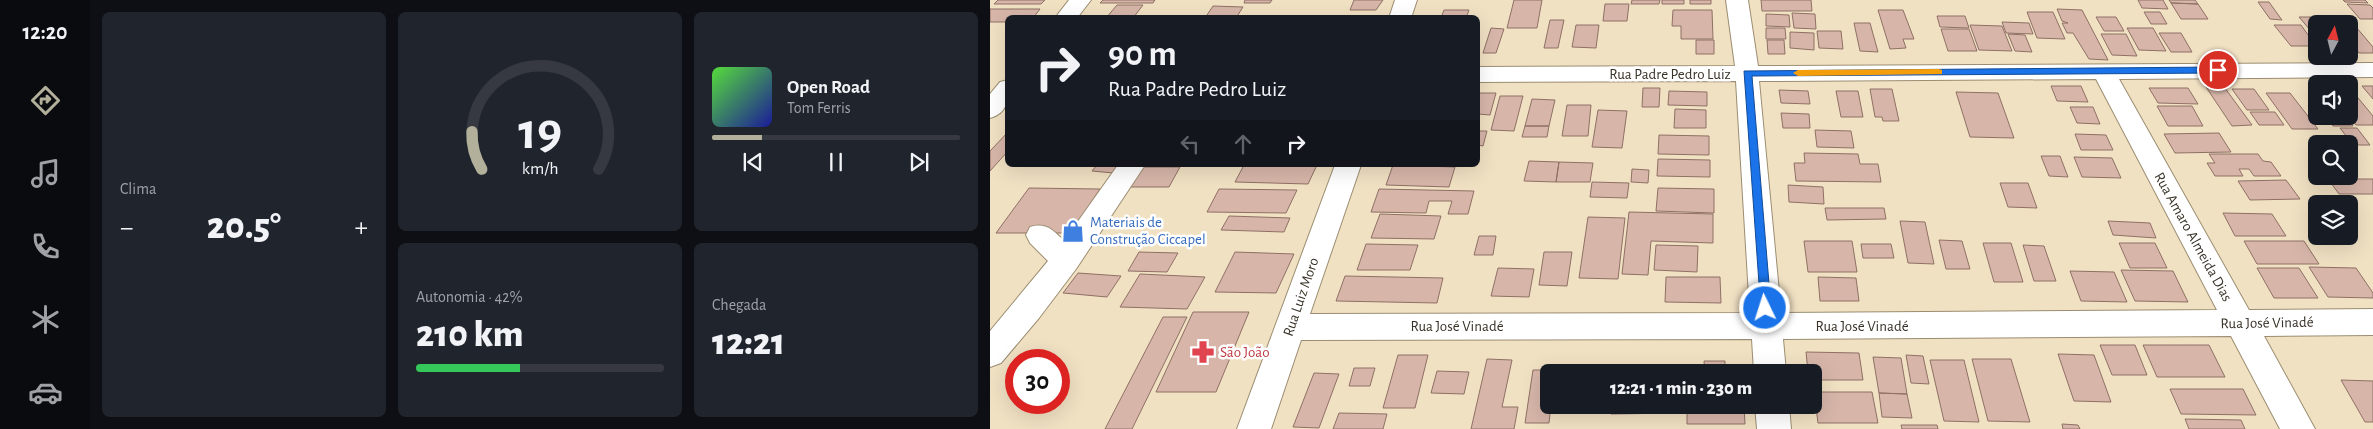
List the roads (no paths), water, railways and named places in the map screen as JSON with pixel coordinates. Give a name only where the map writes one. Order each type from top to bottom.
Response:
[{"type":"street","points":[[1068,15],[1080,0]]},
{"type":"street","points":[[1401,15],[1406,0]]},
{"type":"street","points":[[1738,0],[1747,73],[1769,364]]},
{"type":"street","name":"Rua Padre Pedro Luiz","points":[[1480,75],[2373,70]]},
{"type":"street","name":"Rua Amaro Almeida Dias","points":[[2103,71],[2298,429]]},
{"type":"street","points":[[990,110],[1005,92]]},
{"type":"street","points":[[990,353],[1035,302],[1066,261],[1131,167]]},
{"type":"street","name":"Rua Luiz Moro","points":[[1254,429],[1347,167]]},
{"type":"street","points":[[1040,235],[1066,261]]},
{"type":"street","name":"Rua José Vinadé","points":[[1291,327],[2373,322]]},
{"type":"street","points":[[1773,414],[1774,429]]},
{"type":"place","name":"Materiais de Construção Ciccapel","points":[[1073,231]]},
{"type":"place","name":"São João","points":[[1203,352]]}]
